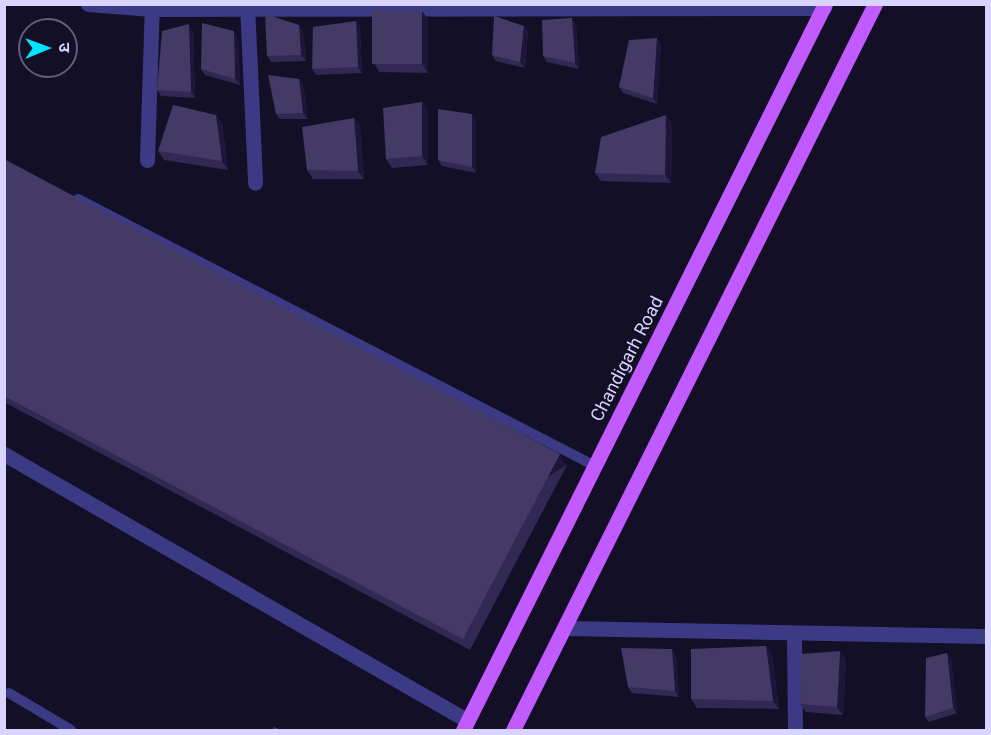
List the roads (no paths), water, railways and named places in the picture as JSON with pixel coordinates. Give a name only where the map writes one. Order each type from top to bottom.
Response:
[{"type":"main road","points":[[513,730],[875,4]]},
{"type":"main road","name":"Chandigarh Road","points":[[466,726],[824,6]]},
{"type":"street","points":[[88,4],[152,7],[824,6]]},
{"type":"street","points":[[147,160],[152,7]]},
{"type":"street","points":[[247,7],[255,183]]},
{"type":"street","points":[[4,454],[466,726]]},
{"type":"street","points":[[565,628],[795,635],[987,636]]},
{"type":"street","points":[[795,635],[795,730]]},
{"type":"lane","points":[[70,194],[595,466]]},
{"type":"lane","points":[[9,693],[71,730]]}]
